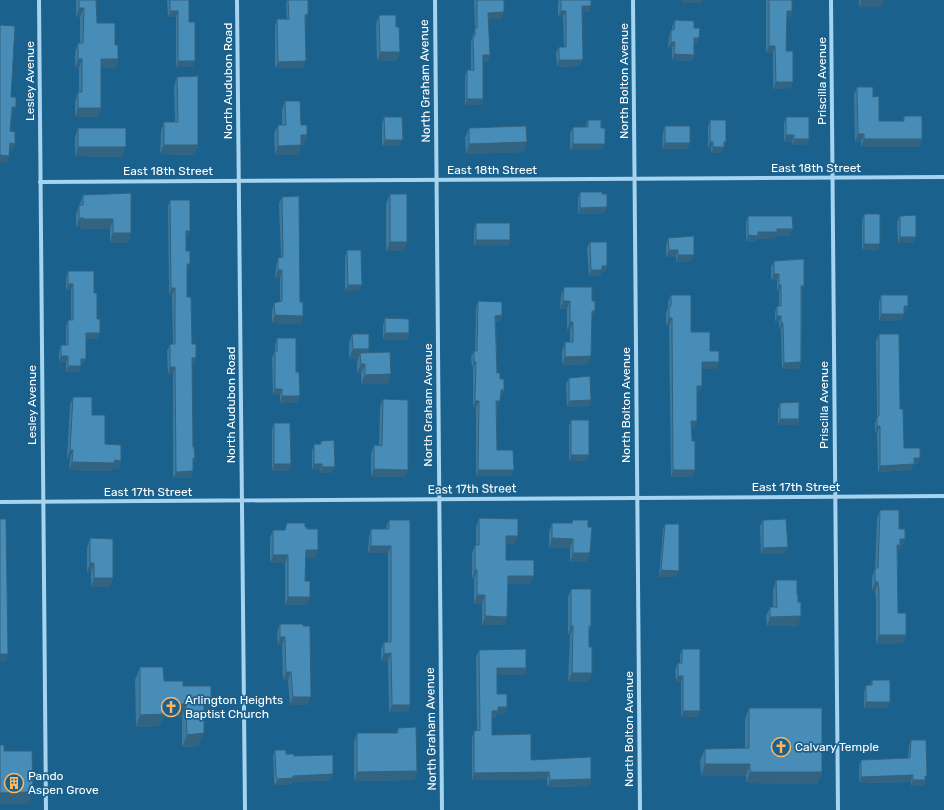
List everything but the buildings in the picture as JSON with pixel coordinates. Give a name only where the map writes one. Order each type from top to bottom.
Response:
[{"type":"street","name":"Lesley Avenue","points":[[39,0],[46,810]]},
{"type":"street","name":"North Audubon Road","points":[[237,0],[244,810]]},
{"type":"street","name":"North Graham Avenue","points":[[435,0],[442,810]]},
{"type":"street","name":"North Bolton Avenue","points":[[633,0],[640,810]]},
{"type":"street","name":"Priscilla Avenue","points":[[831,0],[838,810]]},
{"type":"street","name":"East 18th Street","points":[[40,182],[944,177]]},
{"type":"street","name":"East 17th Street","points":[[0,502],[439,498],[944,496]]},
{"type":"place","name":"Arlington Heights Baptist Church","points":[[171,707]]},
{"type":"place","name":"Calvary Temple","points":[[781,747]]},
{"type":"place","name":"Pando Aspen Grove","points":[[14,783]]}]
